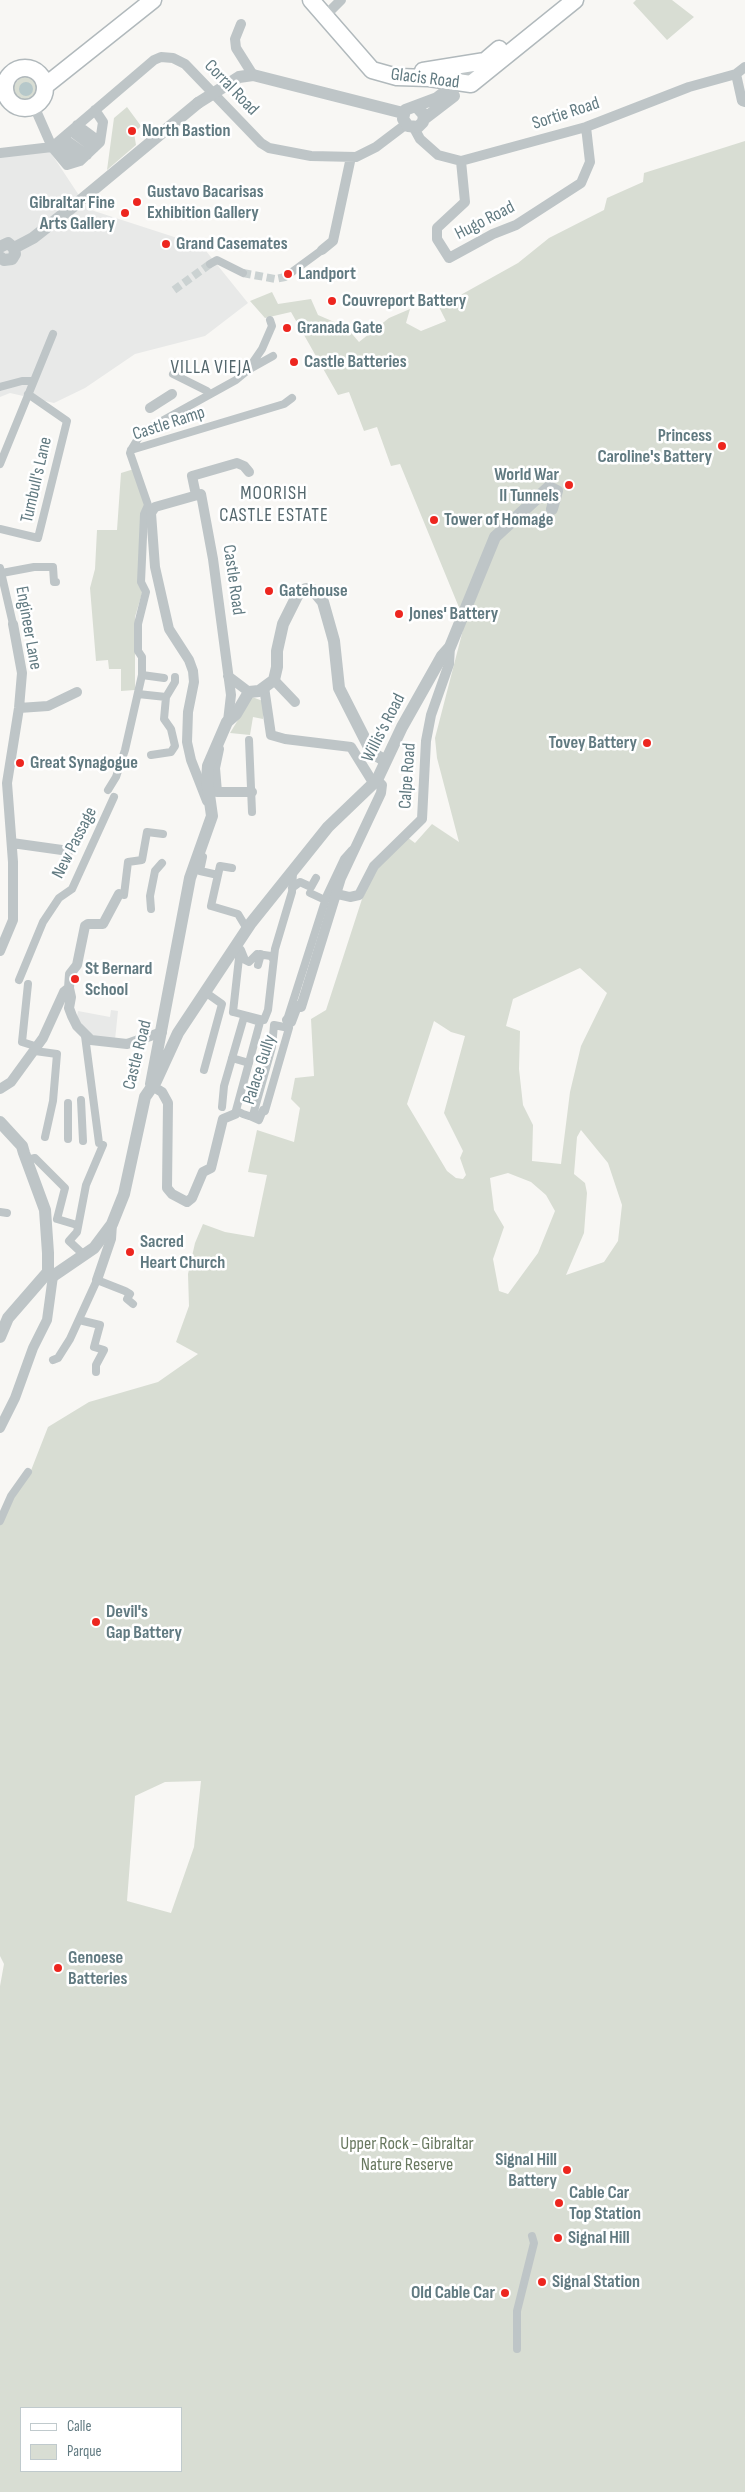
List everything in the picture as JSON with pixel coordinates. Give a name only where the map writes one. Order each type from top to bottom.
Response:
[{"type":"main road","points":[[42,79],[67,68],[153,0]]},
{"type":"main road","name":"Glacis Road","points":[[311,0],[372,70],[382,74],[465,84]]},
{"type":"main road","points":[[485,61],[558,0]]},
{"type":"main road","points":[[465,84],[575,0]]},
{"type":"main road","name":"Glacis Road","points":[[358,53],[385,67],[399,71],[429,71],[485,61]]},
{"type":"main road","points":[[28,107],[8,98],[4,82],[22,68],[42,79]]},
{"type":"main road","points":[[0,108],[28,107],[43,97],[42,79]]},
{"type":"street","points":[[325,16],[341,0]]},
{"type":"street","points":[[241,24],[236,39],[236,48],[253,75]]},
{"type":"street","name":"Corral Road","points":[[64,137],[154,60],[161,57],[173,58],[185,64],[261,143],[269,148],[311,156],[351,158],[362,156],[408,122]]},
{"type":"street","points":[[421,113],[465,84],[485,61]]},
{"type":"street","points":[[745,67],[736,74],[742,101],[745,102]]},
{"type":"street","name":"Sortie Road","points":[[408,122],[420,139],[438,156],[461,161],[586,127],[689,87],[736,74]]},
{"type":"street","points":[[14,248],[33,238],[112,176],[198,103],[239,77],[253,75],[421,125],[421,113]]},
{"type":"street","points":[[28,107],[64,137],[90,151]]},
{"type":"street","points":[[408,122],[411,107],[421,113]]},
{"type":"street","points":[[64,137],[67,165],[90,151],[102,122],[95,110]]},
{"type":"street","name":"Hugo Road","points":[[461,161],[466,202],[437,228],[437,239],[448,258],[493,234],[516,225],[581,183],[590,162],[586,127]]},
{"type":"street","points":[[0,153],[64,137],[90,151]]},
{"type":"street","points":[[292,272],[334,241],[351,158]]},
{"type":"street","points":[[0,247],[8,244],[14,248],[15,254],[12,259],[4,260],[0,257]]},
{"type":"street","points":[[210,264],[217,260],[243,273]]},
{"type":"street","points":[[248,370],[262,349],[272,326],[270,320]]},
{"type":"street","points":[[0,464],[53,334]]},
{"type":"street","points":[[131,450],[142,432],[236,380],[248,370],[273,356]]},
{"type":"street","points":[[173,374],[207,391]]},
{"type":"street","points":[[0,387],[22,381],[33,381]]},
{"type":"street","name":"Tumbull's Lane","points":[[0,529],[38,538],[67,421],[28,394]]},
{"type":"street","points":[[150,408],[172,394]]},
{"type":"street","name":"Castle Ramp","points":[[108,790],[116,777],[125,750],[142,675],[142,657],[138,651],[138,624],[146,592],[141,582],[144,514],[148,505],[130,453],[131,450],[284,404],[292,398]]},
{"type":"street","points":[[211,813],[190,760],[187,742],[188,712],[194,682],[193,671],[189,660],[169,629],[158,588],[151,512],[155,506],[196,495],[192,476],[237,463],[244,466],[248,472]]},
{"type":"street","name":"Willis’s Road","points":[[152,1086],[163,1067],[178,1033],[242,938],[328,827],[376,782],[442,656],[450,647],[495,537],[549,487],[557,491],[552,509]]},
{"type":"street","name":"Castle Road","points":[[196,495],[201,494],[206,522],[228,676],[231,704],[228,721]]},
{"type":"street","points":[[1,571],[53,567],[54,582],[56,582]]},
{"type":"street","name":"Engineer Lane","points":[[0,951],[13,920],[11,839],[3,783],[19,708],[21,661],[1,571]]},
{"type":"street","points":[[376,782],[351,747],[284,739],[271,735],[269,684],[277,667],[277,651],[290,608],[299,592],[306,589],[312,590],[320,597],[330,621],[339,688],[372,753],[386,761]]},
{"type":"street","name":"Calpe Road","points":[[337,894],[350,897],[359,895],[374,866],[422,819],[426,741],[431,715],[449,664],[450,647]]},
{"type":"street","points":[[142,675],[164,678]]},
{"type":"street","points":[[228,676],[249,692],[256,692],[269,684]]},
{"type":"street","points":[[151,755],[171,752],[175,746],[171,729],[164,719],[166,697],[175,682],[175,677]]},
{"type":"street","points":[[269,684],[295,702]]},
{"type":"street","points":[[19,708],[48,706],[77,692]]},
{"type":"street","points":[[211,813],[207,780],[208,766],[228,721],[236,714],[249,692]]},
{"type":"street","points":[[138,694],[166,697]]},
{"type":"street","points":[[249,740],[252,812]]},
{"type":"street","points":[[220,742],[216,768],[217,792],[252,792]]},
{"type":"street","name":"Calpe Road","points":[[285,1022],[291,1022],[297,1006],[301,1007],[341,878],[381,793],[382,786],[376,782]]},
{"type":"street","name":"New Passage","points":[[19,980],[43,922],[59,898],[72,889],[114,796]]},
{"type":"street","name":"Castle Road","points":[[0,1336],[8,1318],[48,1273],[94,1248],[112,1224],[124,1194],[146,1097],[152,1086],[153,1067],[162,1032],[189,885],[211,813]]},
{"type":"street","points":[[162,1032],[127,1044],[91,1040],[77,1026],[69,1008],[71,997],[68,988],[70,974],[77,965],[85,926],[88,924],[103,924],[122,895],[128,862],[142,860],[147,832],[163,834]]},
{"type":"street","points":[[0,838],[69,851]]},
{"type":"street","points":[[202,843],[204,850],[200,871],[218,875]]},
{"type":"street","points":[[285,1022],[325,900],[344,859],[356,845]]},
{"type":"street","points":[[152,909],[150,896],[155,871],[162,863]]},
{"type":"street","points":[[232,868],[220,866],[211,906],[238,914],[242,938],[241,950],[245,960],[250,962],[257,954],[271,956],[273,959]]},
{"type":"street","points":[[233,1012],[264,1020],[272,991],[270,989],[273,959],[292,888],[293,872]]},
{"type":"street","points":[[292,888],[300,882],[311,887],[316,878]]},
{"type":"street","points":[[310,893],[325,900]]},
{"type":"street","points":[[242,938],[232,1014],[241,1017],[239,1022],[242,1024]]},
{"type":"street","points":[[258,965],[261,954]]},
{"type":"street","points":[[28,984],[22,1042],[36,1049],[57,1054],[52,1101],[45,1137]]},
{"type":"street","points":[[0,1089],[11,1082],[36,1049],[64,992],[68,988]]},
{"type":"street","points":[[204,1070],[222,1004],[206,992]]},
{"type":"street","points":[[152,1086],[162,1092],[168,1103],[167,1188],[172,1194],[187,1202],[192,1198],[202,1172],[211,1168],[224,1119],[236,1113],[260,1022],[244,1017],[224,1086],[222,1107]]},
{"type":"street","name":"Palace Gully","points":[[236,1113],[258,1120],[266,1109],[289,1028],[285,1022],[274,1025],[272,1047],[253,1115],[250,1116]]},
{"type":"street","points":[[84,1255],[69,1242],[76,1232],[86,1185],[101,1144],[85,1036]]},
{"type":"street","name":"Palace Gully","points":[[255,1042],[272,1047]]},
{"type":"street","points":[[232,1058],[249,1063]]},
{"type":"street","points":[[81,1100],[83,1141]]},
{"type":"street","points":[[68,1102],[68,1139]]},
{"type":"street","points":[[0,1122],[22,1146],[53,1221]]},
{"type":"street","points":[[0,1428],[15,1398],[33,1348],[47,1320],[48,1273],[53,1221],[65,1188],[35,1158],[27,1160]]},
{"type":"street","points":[[53,1221],[77,1225]]},
{"type":"street","points":[[54,1360],[58,1358],[97,1280],[113,1232],[112,1224]]},
{"type":"street","points":[[97,1280],[125,1290],[130,1294],[127,1299],[133,1304]]},
{"type":"street","points":[[78,1320],[100,1325],[94,1347],[104,1350],[96,1365],[96,1372]]},
{"type":"street","points":[[0,1521],[10,1496],[28,1472]]},
{"type":"street","points":[[517,2349],[517,2311],[534,2243],[532,2236]]},
{"type":"shaded area","points":[[23,82],[29,82],[33,89],[29,96],[23,96],[19,92],[19,86]]},
{"type":"shaded area","points":[[49,150],[88,209],[202,246],[248,303],[205,336],[135,354],[85,388],[54,403],[10,393],[0,397],[0,156]]},
{"type":"shaded area","points":[[111,1010],[118,1011],[115,1040],[91,1035],[86,1032],[77,1016],[78,1011],[110,1017]]},
{"type":"green space","points":[[636,0],[672,0],[694,17],[667,40],[633,3]]},
{"type":"green space","points":[[22,76],[30,77],[37,82],[39,90],[32,101],[23,102],[14,94],[13,86]]},
{"type":"green space","points":[[127,107],[141,126],[134,133],[136,145],[107,170],[114,118]]},
{"type":"green space","name":"Upper Rock - Gibraltar Nature Reserve","points":[[745,141],[745,2492],[0,2492],[0,1986],[4,1964],[0,1956],[0,1524],[12,1497],[30,1473],[48,1427],[89,1402],[158,1382],[198,1354],[176,1342],[189,1306],[188,1274],[195,1243],[203,1224],[225,1232],[254,1237],[267,1175],[248,1172],[257,1130],[294,1142],[300,1108],[291,1099],[295,1078],[314,1076],[311,1019],[326,1010],[362,899],[377,869],[407,837],[415,843],[432,824],[459,842],[437,758],[435,738],[465,622],[400,464],[391,466],[377,427],[364,431],[349,392],[338,395],[291,312],[265,318],[250,301],[272,292],[278,304],[311,299],[318,315],[346,327],[359,342],[389,318],[410,309],[406,323],[421,331],[446,321],[439,307],[518,263],[549,238],[604,210],[607,198],[643,182],[644,173]],"holes":[[[580,968],[607,993],[581,1046],[570,1092],[561,1164],[532,1161],[533,1125],[523,1105],[519,1069],[520,1031],[506,1026],[513,999]],[[434,1021],[451,1032],[465,1036],[444,1113],[463,1151],[460,1158],[466,1175],[463,1179],[456,1178],[447,1171],[407,1104]],[[581,1130],[608,1163],[622,1205],[618,1241],[604,1262],[566,1275],[584,1233],[587,1193],[585,1183],[574,1174],[577,1137]],[[508,1173],[531,1182],[546,1195],[555,1211],[538,1253],[508,1294],[499,1291],[493,1259],[504,1227],[494,1210],[490,1178]],[[201,1781],[194,1847],[171,1913],[127,1901],[135,1796],[165,1782]]]},
{"type":"green space","points":[[134,469],[144,499],[146,528],[140,586],[142,593],[135,617],[135,690],[121,691],[121,669],[109,669],[108,660],[96,661],[90,588],[95,569],[97,530],[117,530],[121,473]]},
{"type":"green space","points":[[252,697],[263,701],[263,719],[253,717],[250,735],[230,733]]},
{"type":"tunnel","points":[[174,290],[210,264]]},
{"type":"tunnel","points":[[243,273],[275,279],[285,277],[292,272]]},
{"type":"place","name":"North Bastion","points":[[132,131]]},
{"type":"place","name":"Gustavo Bacarisas Exhibition Gallery","points":[[137,202]]},
{"type":"place","name":"Gibraltar Fine Arts Gallery","points":[[125,213]]},
{"type":"place","name":"Grand Casemates","points":[[166,244]]},
{"type":"place","name":"Landport","points":[[288,274]]},
{"type":"place","name":"Couvreport Battery","points":[[332,301]]},
{"type":"place","name":"Granada Gate","points":[[287,328]]},
{"type":"place","name":"Castle Batteries","points":[[294,362]]},
{"type":"place","name":"Princess Caroline's Battery","points":[[722,446]]},
{"type":"place","name":"World War II Tunnels","points":[[569,485]]},
{"type":"place","name":"Tower of Homage","points":[[434,520]]},
{"type":"place","name":"Gatehouse","points":[[269,591]]},
{"type":"place","name":"Jones' Battery","points":[[399,614]]},
{"type":"place","name":"Tovey Battery","points":[[647,743]]},
{"type":"place","name":"Great Synagogue","points":[[20,763]]},
{"type":"place","name":"St Bernard School","points":[[75,979]]},
{"type":"place","name":"Sacred Heart Church","points":[[130,1252]]},
{"type":"place","name":"Devil's Gap Battery","points":[[96,1622]]},
{"type":"place","name":"Genoese Batteries","points":[[58,1968]]},
{"type":"place","name":"Signal Hill Battery","points":[[567,2170]]},
{"type":"place","name":"Cable Car Top Station","points":[[559,2203]]},
{"type":"place","name":"Signal Hill","points":[[558,2238]]},
{"type":"place","name":"Signal Station","points":[[542,2282]]},
{"type":"place","name":"Old Cable Car","points":[[505,2293]]},
{"type":"district","name":"VILLA VIEJA","points":[[211,368]]},
{"type":"district","name":"MOORISH CASTLE ESTATE","points":[[274,505]]}]
